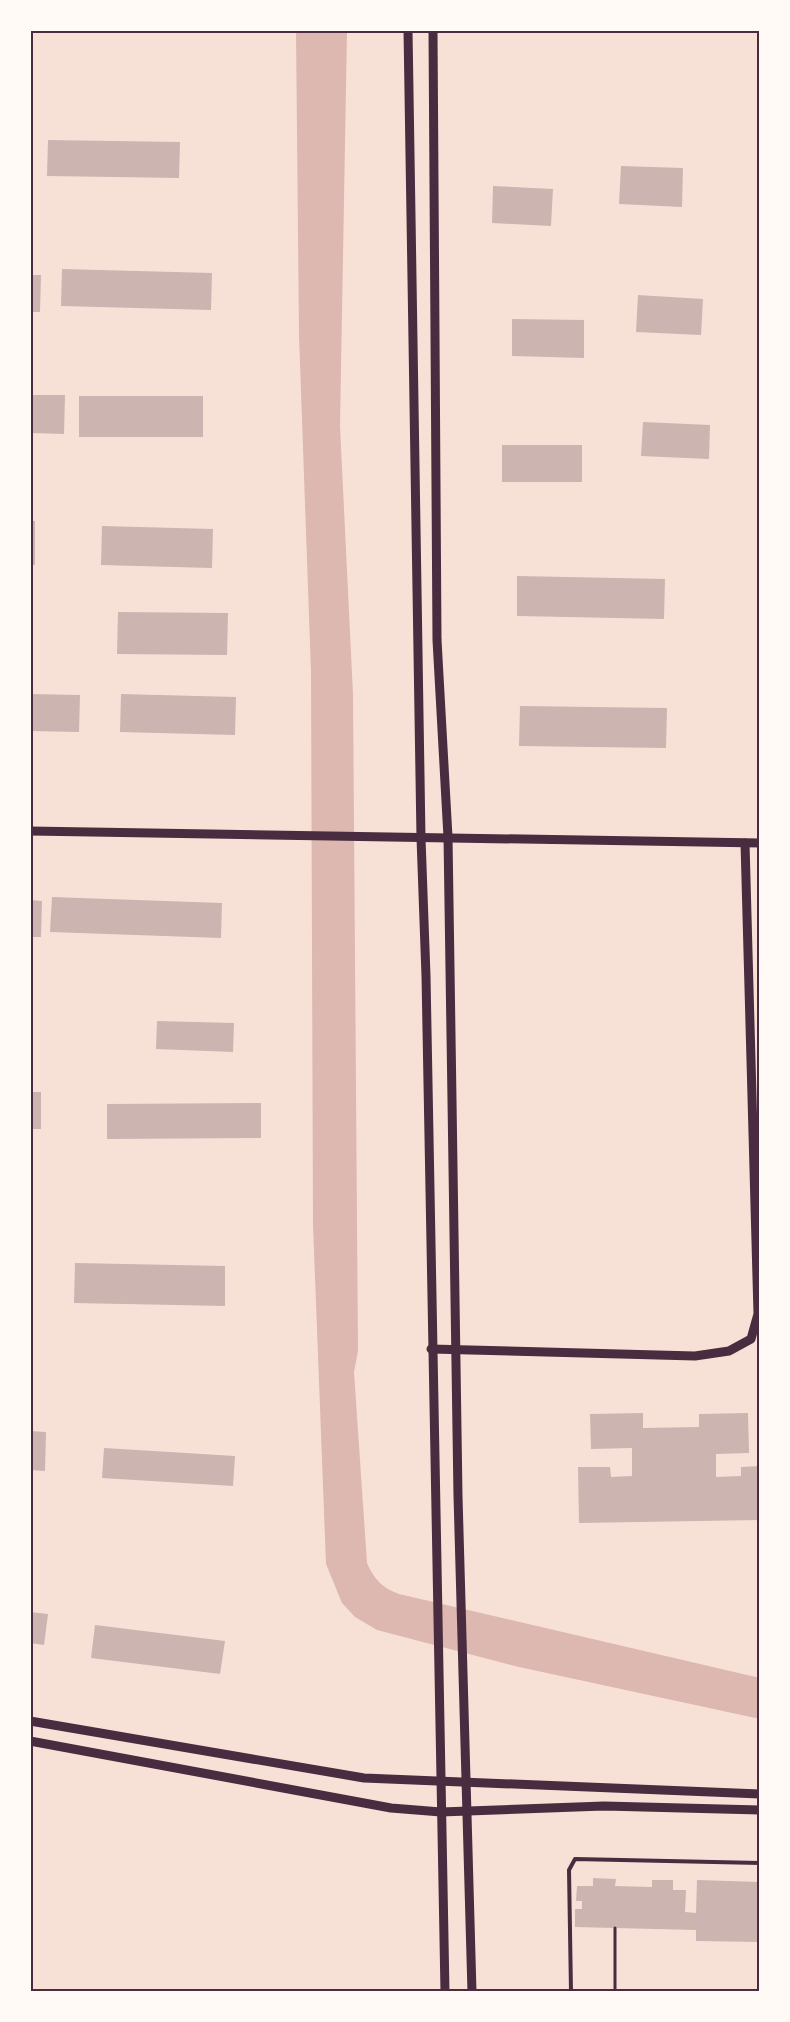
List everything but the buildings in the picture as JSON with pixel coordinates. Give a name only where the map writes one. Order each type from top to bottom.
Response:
[{"type":"street","points":[[408,30],[421,838],[426,976],[431,1349],[445,1992]]},
{"type":"street","points":[[433,30],[437,640],[448,837],[462,1659],[472,1992]]},
{"type":"street","points":[[30,831],[760,843]]},
{"type":"street","points":[[431,1349],[695,1356],[729,1351],[751,1339],[758,1314],[745,843]]},
{"type":"street","points":[[30,1721],[364,1778],[760,1794]]},
{"type":"street","points":[[30,1740],[391,1808],[441,1812],[604,1806],[760,1810]]},
{"type":"lane","points":[[571,1992],[569,1870],[574,1859],[760,1863]]},
{"type":"path","points":[[615,1928],[615,1992]]},
{"type":"shaded area","points":[[296,30],[347,30],[340,426],[353,694],[358,1351],[354,1372],[367,1563],[379,1582],[399,1594],[760,1678],[760,1719],[519,1667],[377,1630],[355,1617],[342,1603],[326,1564],[313,1225],[311,672],[299,335]]}]
